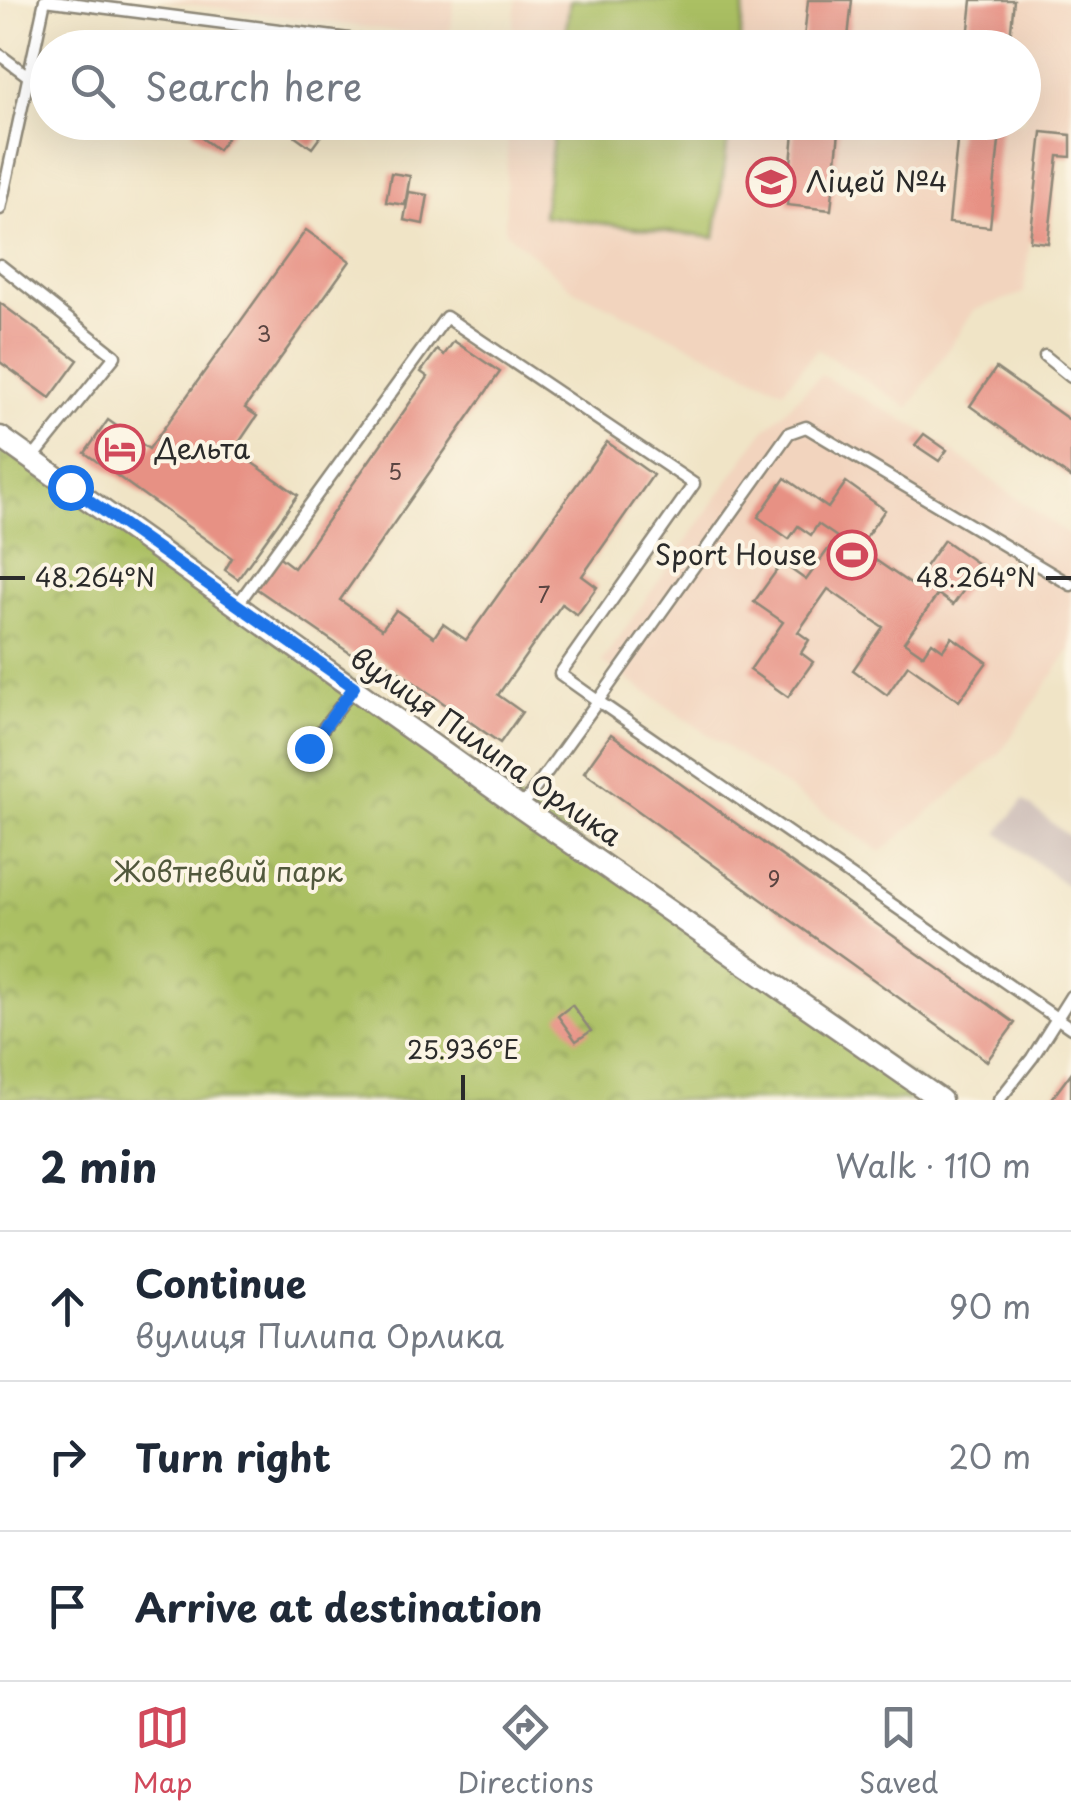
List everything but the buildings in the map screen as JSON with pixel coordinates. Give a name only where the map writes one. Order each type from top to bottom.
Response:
[{"type":"street","name":"вулиця Пилипа Орлика","points":[[0,438],[941,1100]]},
{"type":"lane","points":[[38,30],[45,0],[279,30]]},
{"type":"lane","points":[[0,55],[28,76]]},
{"type":"lane","points":[[0,209],[30,67]]},
{"type":"lane","points":[[0,265],[115,356],[32,460]]},
{"type":"lane","points":[[237,604],[446,317],[694,484],[560,674],[1071,1028]]},
{"type":"lane","points":[[1044,356],[1071,378]]},
{"type":"lane","points":[[521,808],[789,433],[806,427],[1071,585]]},
{"type":"lane","points":[[309,748],[354,687]]},
{"type":"lane","points":[[998,1100],[1032,1058],[1071,996]]},
{"type":"shaded area","points":[[159,0],[454,0],[450,30],[387,30]]},
{"type":"shaded area","name":"Ліцей №4","points":[[516,0],[1071,0],[1071,134],[1042,132],[1024,293],[974,310],[909,408],[817,349],[783,390],[573,289],[505,231],[508,140],[1041,140],[1041,30],[513,30]]},
{"type":"shaded area","points":[[821,375],[922,430],[1071,537],[1071,648],[1001,752],[881,852],[602,662],[762,433]]},
{"type":"shaded area","points":[[1023,800],[1071,838],[1071,889],[998,833]]},
{"type":"green space","points":[[570,0],[745,0],[741,30],[566,30]]},
{"type":"green space","points":[[553,140],[728,140],[715,238],[543,216]]},
{"type":"green space","name":"Жовтневий парк","points":[[0,432],[945,1100],[0,1100]]},
{"type":"place","name":"Ліцей №4","points":[[771,182]]},
{"type":"place","name":"Дельта","points":[[120,449]]},
{"type":"place","name":"Sport House","points":[[852,555]]},
{"type":"route","points":[[70,487],[354,687],[309,748]]}]
